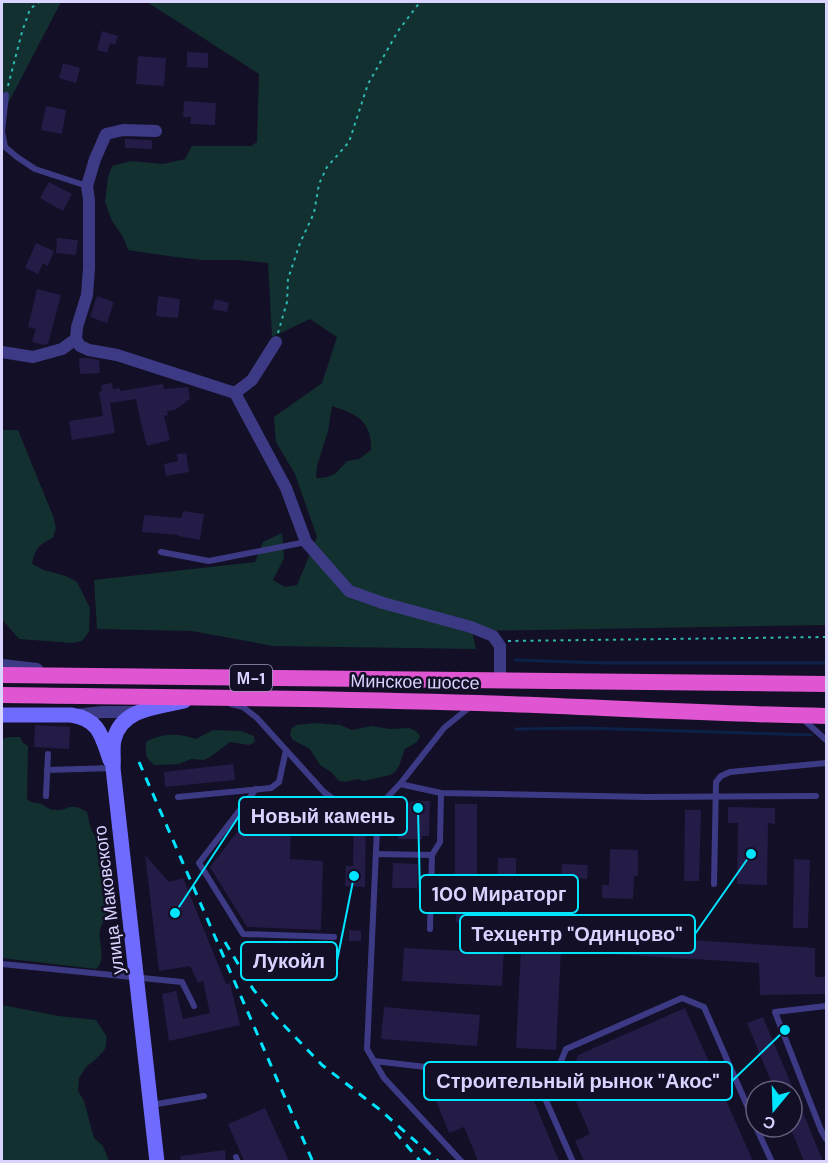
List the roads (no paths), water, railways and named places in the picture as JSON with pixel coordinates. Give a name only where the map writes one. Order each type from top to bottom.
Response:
[{"type":"highway","name":"Минское шоссе","points":[[2,675],[826,684]]},
{"type":"highway","name":"Минское шоссе","points":[[2,695],[476,703],[826,716]]},
{"type":"main road","points":[[138,712],[208,697]]},
{"type":"main road","name":"улица Маковского","points":[[138,712],[126,719],[118,728],[114,741],[113,768],[157,1161]]},
{"type":"main road","points":[[2,715],[82,717],[96,727],[113,768]]},
{"type":"street","points":[[156,131],[123,130],[106,134],[95,159],[87,186],[89,268],[87,296],[77,327],[76,339],[80,346],[89,350],[117,354],[235,393],[286,488],[306,542],[349,591],[382,603],[471,627],[493,636],[500,646],[500,680]]},
{"type":"street","points":[[2,352],[33,357],[62,350],[76,339]]},
{"type":"street","points":[[235,393],[252,380],[276,342]]},
{"type":"street","points":[[2,665],[107,676]]},
{"type":"street","points":[[71,716],[102,712],[138,712]]},
{"type":"lane","points":[[6,95],[2,131],[5,147],[35,169],[87,186]]},
{"type":"lane","points":[[160,552],[209,561],[306,542]]},
{"type":"lane","points":[[208,697],[243,707],[257,717],[324,792],[341,805],[378,807]]},
{"type":"lane","points":[[462,1161],[384,1078],[367,1049],[378,807],[400,784],[444,728],[476,703]]},
{"type":"lane","points":[[799,715],[826,740]]},
{"type":"lane","points":[[177,797],[271,788],[279,782],[286,750]]},
{"type":"lane","points":[[46,796],[48,754]]},
{"type":"lane","points":[[714,884],[716,782],[730,772],[826,763]]},
{"type":"lane","points":[[47,770],[113,768]]},
{"type":"lane","points":[[400,784],[441,793],[647,797],[816,796]]},
{"type":"lane","points":[[256,789],[199,863],[243,934],[334,937]]},
{"type":"lane","points":[[430,929],[432,855],[440,842],[441,793]]},
{"type":"lane","points":[[376,854],[432,855]]},
{"type":"lane","points":[[2,964],[182,982],[194,1006]]},
{"type":"lane","points":[[374,1060],[537,1080],[557,1071],[566,1049],[682,998],[704,1007],[744,1099]]},
{"type":"lane","points":[[826,1006],[775,1012],[826,1138]]},
{"type":"lane","points":[[537,1080],[573,1161]]},
{"type":"lane","points":[[151,1105],[204,1096]]},
{"type":"lane","points":[[762,1139],[772,1161]]},
{"type":"waterway","points":[[515,660],[604,663],[826,663]]},
{"type":"waterway","points":[[516,729],[585,728],[811,735]]},
{"type":"railway","points":[[139,762],[313,1162]]},
{"type":"railway","points":[[225,942],[253,989],[274,1015],[322,1065],[379,1109],[439,1162]]},
{"type":"railway","points":[[395,1132],[421,1162]]},
{"type":"place","name":"100 Мираторг","points":[[418,808]]},
{"type":"place","name":"Техцентр \"Одинцово\"","points":[[751,854]]},
{"type":"place","name":"Лукойл","points":[[354,876]]},
{"type":"place","name":"Новый камень","points":[[175,913]]},
{"type":"place","name":"Строительный рынок \"Акос\"","points":[[785,1030]]}]
